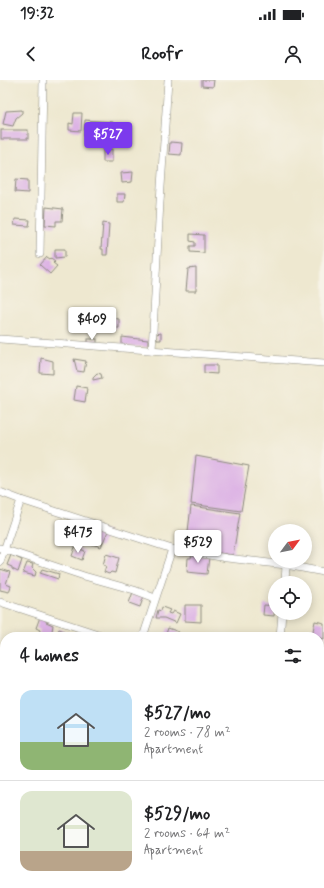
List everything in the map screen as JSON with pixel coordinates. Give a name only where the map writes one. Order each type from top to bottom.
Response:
[{"type":"street","points":[[40,254],[42,80]]},
{"type":"street","points":[[152,350],[168,80]]},
{"type":"street","points":[[0,339],[324,363]]},
{"type":"street","points":[[0,492],[172,549],[268,563]]},
{"type":"street","points":[[0,562],[2,549],[21,500]]},
{"type":"street","points":[[2,549],[156,598]]},
{"type":"street","points":[[145,632],[172,549]]},
{"type":"street","points":[[302,568],[324,572]]},
{"type":"street","points":[[0,602],[92,632]]},
{"type":"street","points":[[280,632],[281,620]]},
{"type":"building","points":[[202,80],[214,80],[213,87],[202,86]]},
{"type":"building","points":[[22,110],[22,113],[16,118],[13,126],[3,124],[6,111]]},
{"type":"building","points":[[74,113],[82,113],[81,131],[69,130],[69,123],[73,124]]},
{"type":"building","points":[[85,120],[113,122],[112,138],[84,136]]},
{"type":"building","points":[[1,130],[28,130],[28,139],[1,139]]},
{"type":"building","points":[[170,142],[182,143],[181,155],[169,154]]},
{"type":"building","points":[[112,149],[112,162],[103,162],[103,150]]},
{"type":"building","points":[[133,172],[132,182],[122,183],[121,173]]},
{"type":"building","points":[[16,179],[28,180],[28,193],[15,192]]},
{"type":"building","points":[[117,194],[125,194],[124,202],[117,202]]},
{"type":"building","points":[[46,207],[63,209],[62,221],[56,221],[56,226],[45,225]]},
{"type":"building","points":[[15,219],[30,220],[29,226],[14,225]]},
{"type":"building","points":[[103,223],[109,224],[107,255],[103,255],[103,249],[101,249]]},
{"type":"building","points":[[190,234],[204,235],[204,253],[190,252],[190,246],[195,246],[195,242],[190,241]]},
{"type":"building","points":[[55,249],[65,249],[65,257],[55,258]]},
{"type":"building","points":[[47,257],[55,261],[53,263],[57,266],[50,274],[40,265]]},
{"type":"building","points":[[196,268],[196,291],[186,291],[188,269]]},
{"type":"building","points":[[110,318],[119,319],[119,328],[109,328]]},
{"type":"building","points":[[161,333],[161,340],[157,340],[156,334]]},
{"type":"building","points":[[122,337],[148,340],[148,347],[122,346]]},
{"type":"building","points":[[88,339],[97,339],[97,343],[88,343]]},
{"type":"building","points":[[41,358],[53,361],[53,374],[40,373]]},
{"type":"building","points":[[74,359],[86,361],[84,372],[77,371]]},
{"type":"building","points":[[204,365],[217,365],[217,374],[204,373]]},
{"type":"building","points":[[97,373],[101,374],[102,378],[93,380],[93,377]]},
{"type":"building","points":[[76,386],[87,388],[85,402],[74,400]]},
{"type":"building","points":[[196,456],[249,466],[241,511],[191,504]]},
{"type":"building","points":[[191,506],[240,513],[233,555],[186,548]]},
{"type":"building","points":[[98,528],[108,531],[101,547],[92,544]]},
{"type":"building","points":[[75,547],[85,551],[82,560],[72,556]]},
{"type":"building","points":[[106,554],[119,558],[115,573],[111,572],[109,574],[104,572],[106,566],[103,565]]},
{"type":"building","points":[[192,554],[209,557],[207,574],[187,572],[188,558],[191,558]]},
{"type":"building","points":[[11,555],[22,560],[18,572],[7,565]]},
{"type":"building","points":[[27,563],[33,564],[32,568],[36,572],[35,576],[23,573]]},
{"type":"building","points":[[0,569],[10,572],[6,584],[11,586],[9,592],[0,590]]},
{"type":"building","points":[[42,569],[59,574],[58,579],[40,573]]},
{"type":"building","points":[[133,592],[144,596],[140,607],[129,603]]},
{"type":"building","points":[[185,605],[201,605],[201,622],[185,621]]},
{"type":"building","points":[[264,605],[268,605],[268,615],[263,615]]},
{"type":"building","points":[[162,607],[170,610],[168,613],[171,614],[173,611],[180,614],[176,623],[164,618],[156,618],[158,610],[161,611]]},
{"type":"building","points":[[40,617],[46,619],[46,622],[53,625],[52,632],[39,632],[40,630],[36,628]]},
{"type":"building","points":[[315,621],[324,623],[324,632],[313,632]]},
{"type":"building","points":[[168,628],[179,632],[167,632]]},
{"type":"building","points":[[59,629],[66,632],[58,632]]}]
